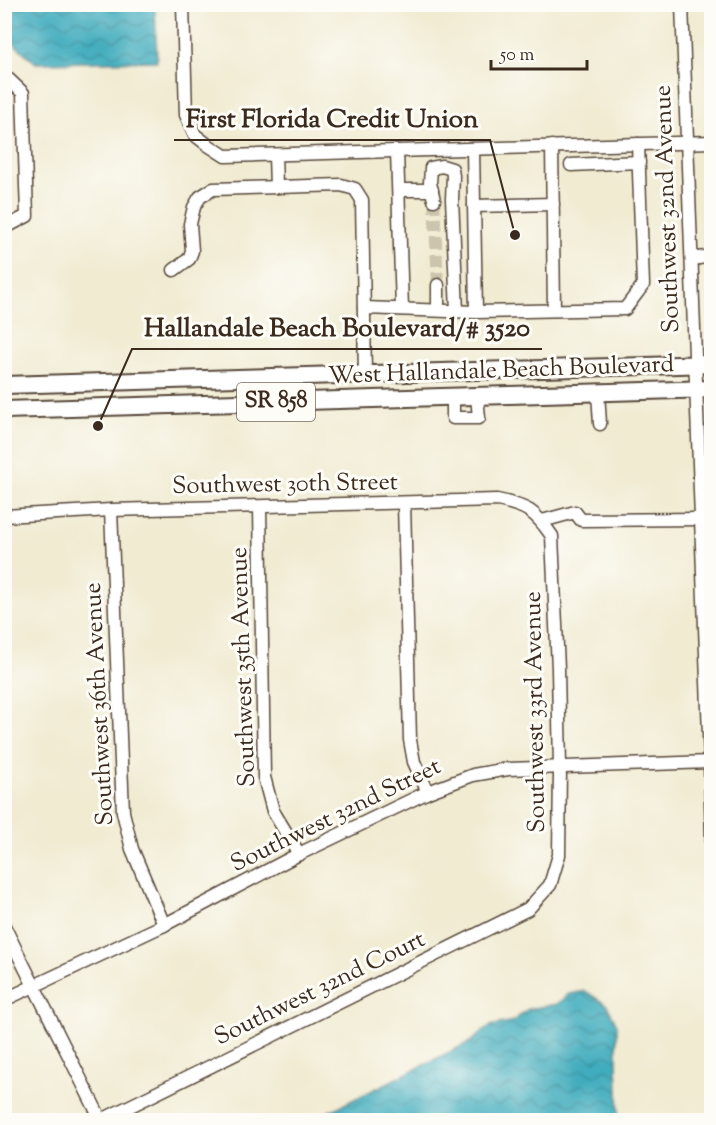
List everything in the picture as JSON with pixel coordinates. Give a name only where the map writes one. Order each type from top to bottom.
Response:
[{"type":"main road","name":"West Hallandale Beach Boulevard","points":[[4,385],[703,365]]},
{"type":"main road","points":[[368,399],[391,385],[476,383],[502,371]]},
{"type":"main road","points":[[222,403],[247,393],[333,390],[365,374]]},
{"type":"main road","name":"West Hallandale Beach Boulevard","points":[[4,410],[704,389]]},
{"type":"street","points":[[183,4],[186,115],[195,135],[225,156],[711,142]]},
{"type":"street","name":"Southwest 32nd Avenue","points":[[682,4],[692,259],[704,389],[697,423],[711,844]]},
{"type":"street","points":[[4,75],[23,93],[27,216],[4,228]]},
{"type":"street","points":[[364,308],[476,312],[625,309],[642,285],[638,144]]},
{"type":"street","points":[[552,146],[554,310]]},
{"type":"street","points":[[473,149],[476,312]]},
{"type":"street","points":[[397,151],[402,309]]},
{"type":"street","points":[[275,155],[276,187]]},
{"type":"street","points":[[571,165],[639,162]]},
{"type":"street","points":[[399,190],[433,195],[430,183],[431,168],[442,166],[452,169],[457,311]]},
{"type":"street","points":[[174,270],[189,259],[192,251],[190,224],[194,207],[200,197],[213,189],[341,185],[355,189],[362,200],[365,374]]},
{"type":"street","points":[[474,206],[553,204]]},
{"type":"street","points":[[692,259],[711,256]]},
{"type":"street","points":[[438,285],[438,310]]},
{"type":"street","points":[[598,392],[600,424]]},
{"type":"street","points":[[697,423],[711,422]]},
{"type":"street","points":[[698,451],[711,450]]},
{"type":"street","name":"Southwest 30th Street","points":[[4,516],[111,510],[497,500],[527,508],[542,521],[552,537]]},
{"type":"street","points":[[405,503],[410,740],[414,762],[428,792]]},
{"type":"street","name":"Southwest 35th Avenue","points":[[260,507],[264,777],[273,811],[299,854]]},
{"type":"street","name":"Southwest 36th Avenue","points":[[111,510],[123,812],[132,849],[164,924]]},
{"type":"street","points":[[542,521],[574,513],[581,520],[701,519]]},
{"type":"street","name":"Southwest 33rd Avenue","points":[[550,885],[559,855],[560,768],[552,537]]},
{"type":"street","name":"Southwest 32nd Street","points":[[4,1000],[164,924],[299,854],[428,792],[473,775],[508,769],[710,762]]},
{"type":"street","name":"Southwest 32nd Court","points":[[101,1120],[528,909],[550,885]]},
{"type":"street","points":[[4,926],[101,1120]]},
{"type":"water","points":[[5,4],[155,5],[157,61],[36,63],[5,36]]},
{"type":"water","points":[[585,991],[607,1005],[617,1025],[619,1120],[312,1120],[470,1042],[490,1026],[513,1021],[528,1009],[557,1004],[569,994]]},
{"type":"tunnel","points":[[434,200],[438,285]]},
{"type":"place","name":"First Florida Credit Union","points":[[515,235]]},
{"type":"place","name":"Hallandale Beach Boulevard/# 3520","points":[[98,426]]}]
